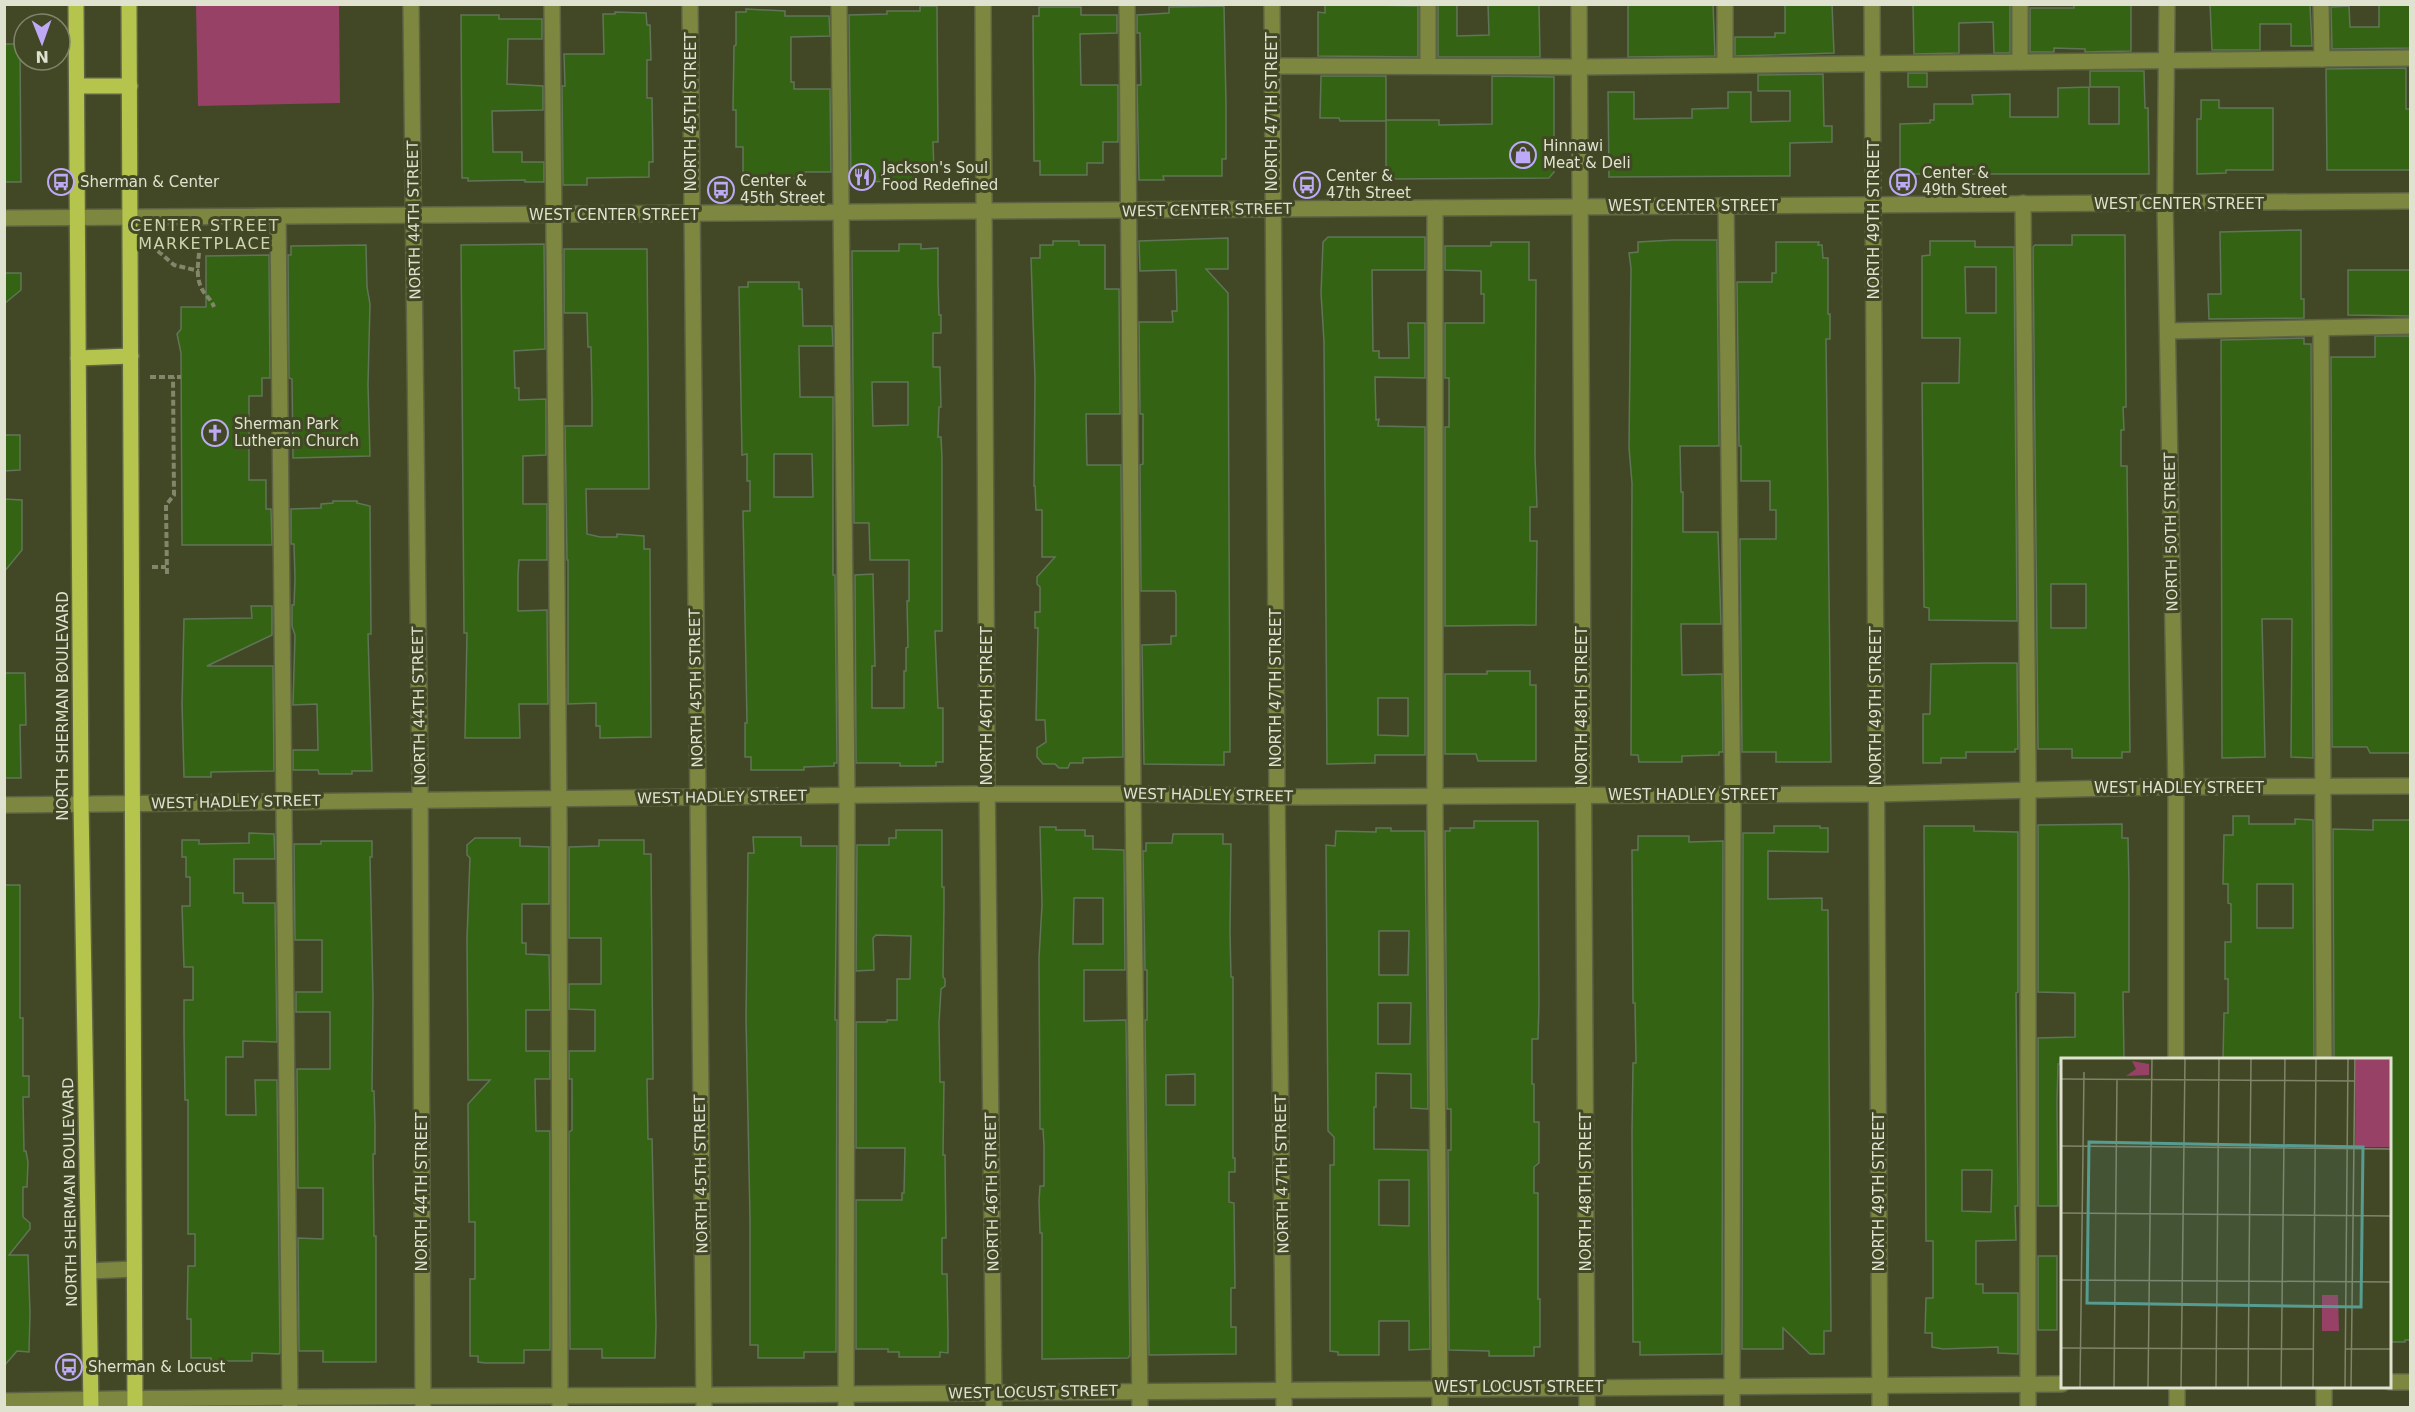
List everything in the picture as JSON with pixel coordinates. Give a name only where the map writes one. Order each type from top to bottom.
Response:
[{"type":"main road","name":"NORTH SHERMAN BOULEVARD","points":[[76,4],[81,803],[91,1403]]},
{"type":"main road","points":[[129,4],[135,1403]]},
{"type":"main road","points":[[77,86],[129,86]]},
{"type":"main road","points":[[78,358],[131,356]]},
{"type":"street","name":"NORTH 44TH STREET","points":[[411,4],[420,800],[423,1402]]},
{"type":"street","points":[[552,4],[556,215],[560,1401]]},
{"type":"street","name":"NORTH 45TH STREET","points":[[690,4],[704,1400]]},
{"type":"street","points":[[839,4],[847,796],[846,1401]]},
{"type":"street","name":"NORTH 46TH STREET","points":[[983,4],[987,794],[994,1400]]},
{"type":"street","points":[[1127,4],[1140,1407]]},
{"type":"street","name":"NORTH 47TH STREET","points":[[1272,4],[1284,1407]]},
{"type":"street","points":[[1428,4],[1428,66]]},
{"type":"street","name":"NORTH 48TH STREET","points":[[1580,4],[1582,795],[1587,1407]]},
{"type":"street","points":[[1725,4],[1725,65]]},
{"type":"street","name":"NORTH 49TH STREET","points":[[1872,4],[1880,1407]]},
{"type":"street","points":[[2020,4],[2020,62]]},
{"type":"street","name":"NORTH 50TH STREET","points":[[2167,4],[2165,205],[2176,788],[2176,1058]]},
{"type":"street","points":[[2321,4],[2322,58]]},
{"type":"street","points":[[1272,66],[1580,67],[2410,58]]},
{"type":"street","name":"WEST CENTER STREET","points":[[4,218],[2023,203],[2165,205],[2410,201]]},
{"type":"street","points":[[2023,203],[2028,1407]]},
{"type":"street","points":[[1726,205],[1732,794],[1732,1407]]},
{"type":"street","points":[[1435,208],[1435,795],[1440,1407]]},
{"type":"street","points":[[278,216],[290,1402]]},
{"type":"street","points":[[2168,331],[2410,326]]},
{"type":"street","points":[[2321,328],[2324,1058]]},
{"type":"street","name":"WEST HADLEY STREET","points":[[4,805],[987,794],[1277,797],[1876,794],[2410,786]]},
{"type":"street","points":[[89,1271],[134,1269]]},
{"type":"street","points":[[2391,1382],[2410,1382]]},
{"type":"street","name":"WEST LOCUST STREET","points":[[4,1401],[135,1403],[994,1400],[1140,1391],[1732,1384],[2061,1384]]},
{"type":"street","points":[[2177,1388],[2178,1407]]},
{"type":"street","points":[[2324,1388],[2324,1407]]},
{"type":"path","points":[[200,244],[199,271],[202,291],[210,296],[214,307]]},
{"type":"path","points":[[152,245],[174,265],[199,271]]},
{"type":"path","points":[[150,377],[181,377]]},
{"type":"path","points":[[167,574],[166,505],[174,495],[173,377]]},
{"type":"path","points":[[152,567],[166,567]]},
{"type":"shaded area","points":[[196,5],[339,5],[340,103],[198,106]]},
{"type":"building","points":[[1325,4],[1418,6],[1418,57],[1318,56],[1318,12],[1325,13]]},
{"type":"building","points":[[1438,4],[1457,4],[1457,36],[1489,35],[1488,4],[1539,4],[1540,57],[1438,57]]},
{"type":"building","points":[[1628,4],[1713,4],[1715,56],[1628,57]]},
{"type":"building","points":[[1785,4],[1832,4],[1834,53],[1735,56],[1735,37],[1775,37],[1775,33],[1785,33]]},
{"type":"building","points":[[1913,4],[2010,4],[2010,53],[1994,53],[1993,22],[1959,23],[1959,53],[1914,54]]},
{"type":"building","points":[[2074,4],[2131,4],[2131,51],[2085,52],[2085,49],[2054,48],[2054,52],[2030,52],[2030,8],[2074,8]]},
{"type":"building","points":[[2210,4],[2310,5],[2312,46],[2291,46],[2291,24],[2260,24],[2260,50],[2212,50]]},
{"type":"building","points":[[2379,4],[2410,4],[2410,48],[2332,49],[2331,7],[2349,6],[2350,27],[2379,27]]},
{"type":"building","points":[[920,6],[937,6],[938,142],[933,142],[934,172],[916,172],[915,181],[851,182],[849,15],[887,14],[887,11],[920,11]]},
{"type":"building","points":[[1224,6],[1226,159],[1222,159],[1222,176],[1163,176],[1164,180],[1139,180],[1137,85],[1141,85],[1140,33],[1137,33],[1137,15],[1169,13],[1169,7]]},
{"type":"building","points":[[1039,7],[1081,7],[1081,15],[1117,15],[1117,33],[1080,34],[1081,85],[1118,85],[1118,142],[1103,142],[1103,163],[1087,163],[1087,175],[1040,175],[1040,161],[1034,161],[1033,16],[1039,16]]},
{"type":"building","points":[[746,9],[785,11],[785,16],[829,16],[830,36],[791,37],[791,82],[794,82],[794,89],[830,89],[831,172],[805,172],[805,178],[743,179],[743,147],[736,147],[736,110],[733,110],[734,46],[736,45],[736,12],[746,12]]},
{"type":"building","points":[[615,12],[646,13],[647,25],[650,25],[651,60],[647,60],[647,98],[652,98],[653,162],[649,162],[649,177],[587,178],[587,185],[563,185],[564,54],[604,54],[603,14],[615,14]]},
{"type":"building","points":[[461,15],[499,15],[499,19],[542,19],[542,39],[508,39],[507,84],[543,86],[543,110],[492,111],[493,152],[522,152],[522,162],[544,162],[544,182],[468,181],[468,178],[462,178]]},
{"type":"building","points":[[4,44],[12,44],[12,72],[20,72],[21,182],[4,182]]},
{"type":"building","points":[[2406,68],[2406,109],[2410,109],[2410,170],[2327,170],[2326,69]]},
{"type":"building","points":[[2090,71],[2144,71],[2145,108],[2148,108],[2149,174],[1900,174],[1900,124],[1930,123],[1930,120],[1934,120],[1934,104],[1973,104],[1972,95],[2010,94],[2010,117],[2058,117],[2058,88],[2089,87],[2089,124],[2119,124],[2119,87],[2090,87]]},
{"type":"building","points":[[1908,73],[1927,73],[1927,87],[1908,87]]},
{"type":"building","points":[[1823,74],[1824,126],[1832,126],[1832,142],[1790,143],[1790,176],[1609,177],[1608,92],[1634,92],[1634,119],[1692,118],[1692,109],[1728,108],[1728,92],[1751,92],[1751,122],[1790,121],[1790,91],[1758,91],[1758,75]]},
{"type":"building","points":[[1321,76],[1386,76],[1386,120],[1439,120],[1439,125],[1492,124],[1492,76],[1554,77],[1554,172],[1549,178],[1386,179],[1386,121],[1340,121],[1339,118],[1320,118]]},
{"type":"building","points":[[2201,100],[2219,100],[2219,108],[2273,108],[2273,170],[2226,170],[2226,173],[2197,174],[2197,119],[2201,119]]},
{"type":"building","points":[[2301,230],[2301,299],[2304,299],[2304,318],[2209,319],[2208,294],[2221,294],[2220,232]]},
{"type":"building","points":[[2072,235],[2125,235],[2126,407],[2123,407],[2124,430],[2121,430],[2121,466],[2127,466],[2130,752],[2122,752],[2122,758],[2072,758],[2072,749],[2038,749],[2033,247],[2035,245],[2072,245]],"holes":[[[2051,584],[2086,584],[2086,628],[2051,628]]]},
{"type":"building","points":[[1328,237],[1425,237],[1425,270],[1372,270],[1373,351],[1379,351],[1379,358],[1409,358],[1408,323],[1425,323],[1425,378],[1375,377],[1378,426],[1425,427],[1425,755],[1375,755],[1375,763],[1327,764],[1324,342],[1321,293],[1323,242]],"holes":[[[1378,698],[1408,698],[1408,736],[1378,735]]]},
{"type":"building","points":[[1228,238],[1228,269],[1206,269],[1228,293],[1230,752],[1224,752],[1224,765],[1144,764],[1142,645],[1171,644],[1171,636],[1176,636],[1176,594],[1175,591],[1141,591],[1140,465],[1143,464],[1143,414],[1140,414],[1139,322],[1173,322],[1172,311],[1177,311],[1176,270],[1140,271],[1139,241]]},
{"type":"building","points":[[1717,240],[1719,446],[1680,446],[1683,532],[1718,532],[1721,624],[1681,624],[1682,675],[1722,674],[1723,752],[1719,752],[1719,755],[1682,756],[1682,762],[1639,762],[1638,755],[1631,755],[1632,483],[1629,448],[1631,268],[1629,253],[1638,252],[1638,242]]},
{"type":"building","points":[[1053,241],[1079,241],[1079,245],[1105,245],[1105,289],[1119,289],[1120,414],[1086,414],[1087,465],[1121,465],[1123,757],[1083,758],[1083,763],[1070,763],[1068,768],[1059,768],[1055,764],[1043,764],[1037,757],[1037,748],[1046,742],[1045,720],[1036,720],[1038,628],[1035,628],[1035,612],[1040,612],[1040,587],[1037,584],[1037,577],[1055,557],[1042,557],[1042,510],[1036,510],[1034,486],[1035,380],[1031,258],[1040,258],[1040,245],[1053,245]]},
{"type":"building","points":[[1930,241],[1975,241],[1975,247],[2014,247],[2017,621],[1929,620],[1929,608],[1924,607],[1922,383],[1959,383],[1960,338],[1922,338],[1922,256],[1930,255]],"holes":[[[1965,267],[1996,267],[1996,313],[1966,313]]]},
{"type":"building","points":[[1491,242],[1529,242],[1529,280],[1536,280],[1537,507],[1530,507],[1530,541],[1537,541],[1536,625],[1445,626],[1445,427],[1449,427],[1449,378],[1445,378],[1445,323],[1484,323],[1484,294],[1481,294],[1481,271],[1445,270],[1445,246],[1491,246]]},
{"type":"building","points":[[1776,242],[1819,242],[1818,245],[1822,245],[1823,258],[1828,258],[1830,339],[1826,339],[1831,762],[1776,762],[1776,752],[1742,752],[1740,539],[1776,539],[1776,510],[1770,510],[1770,481],[1741,481],[1737,282],[1772,282],[1772,273],[1776,273]]},
{"type":"building","points":[[544,244],[545,349],[514,351],[515,388],[519,388],[519,400],[546,399],[546,455],[523,456],[523,504],[547,504],[547,560],[519,560],[518,611],[547,610],[548,704],[519,704],[520,738],[465,738],[467,633],[464,633],[461,245]]},
{"type":"building","points":[[899,244],[921,244],[921,249],[938,248],[941,333],[933,333],[933,367],[940,367],[941,407],[939,407],[938,437],[941,437],[942,458],[942,631],[935,631],[938,708],[943,708],[943,762],[936,762],[936,766],[856,763],[855,575],[873,574],[875,666],[872,666],[872,708],[904,708],[904,671],[906,671],[906,648],[908,647],[909,560],[870,560],[869,523],[854,523],[852,251],[899,251]],"holes":[[[872,382],[908,382],[908,425],[873,426]]]},
{"type":"building","points":[[366,245],[367,287],[370,304],[368,385],[370,456],[293,458],[292,379],[289,378],[288,255],[291,255],[291,246]]},
{"type":"building","points":[[564,249],[647,249],[649,489],[586,489],[587,534],[600,537],[617,537],[617,534],[644,536],[644,549],[650,549],[651,737],[600,738],[600,726],[596,726],[596,703],[568,704],[565,426],[592,426],[592,399],[591,347],[588,347],[587,313],[564,313]]},
{"type":"building","name":"Sherman Park Lutheran Church","points":[[269,255],[270,378],[262,378],[262,396],[249,396],[249,480],[266,480],[266,509],[271,509],[272,545],[182,545],[181,353],[177,334],[181,329],[181,307],[206,307],[206,256]]},
{"type":"building","points":[[2348,270],[2410,270],[2410,316],[2348,315]]},
{"type":"building","points":[[4,273],[21,273],[21,290],[4,304]]},
{"type":"building","points":[[748,282],[799,282],[799,289],[802,289],[803,326],[832,326],[833,346],[799,346],[800,397],[833,397],[833,575],[835,575],[837,763],[834,763],[834,766],[804,767],[804,770],[751,770],[751,757],[745,757],[745,723],[747,723],[743,511],[750,511],[750,481],[747,481],[747,454],[742,455],[739,287],[748,287]],"holes":[[[774,454],[812,454],[813,497],[774,497]]]},
{"type":"building","points":[[2375,336],[2410,336],[2410,753],[2370,753],[2367,747],[2332,747],[2331,357],[2375,357]]},
{"type":"building","points":[[2304,338],[2304,344],[2311,344],[2313,758],[2291,757],[2292,619],[2262,619],[2265,757],[2222,758],[2221,340]]},
{"type":"building","points":[[4,435],[20,435],[20,470],[4,471]]},
{"type":"building","points":[[4,499],[22,500],[22,550],[4,572]]},
{"type":"building","points":[[333,501],[357,501],[357,503],[370,506],[371,634],[368,634],[372,771],[352,771],[352,774],[319,774],[318,770],[293,770],[293,750],[318,750],[317,704],[293,705],[295,635],[292,626],[292,605],[294,605],[295,579],[294,544],[291,544],[291,509],[321,508],[321,504],[333,503]]},
{"type":"building","points":[[251,606],[272,606],[272,635],[207,666],[273,666],[274,771],[211,772],[211,777],[184,777],[182,704],[184,619],[252,618]]},
{"type":"building","points":[[2017,663],[2018,749],[2015,749],[2015,752],[1966,752],[1966,758],[1941,758],[1941,763],[1923,763],[1923,714],[1930,714],[1931,664]]},
{"type":"building","points":[[1487,671],[1530,671],[1530,685],[1536,685],[1536,761],[1478,761],[1476,754],[1445,754],[1445,674],[1487,674]]},
{"type":"building","points":[[4,673],[25,673],[26,725],[20,725],[21,778],[4,778]]},
{"type":"building","points":[[2233,816],[2249,816],[2249,824],[2295,824],[2295,819],[2313,820],[2314,1058],[2223,1058],[2224,1013],[2228,1013],[2225,942],[2231,942],[2231,904],[2228,903],[2228,884],[2223,884],[2224,835],[2233,835]],"holes":[[[2257,884],[2293,884],[2293,928],[2257,928]]]},
{"type":"building","points":[[2373,820],[2410,820],[2410,1340],[2405,1340],[2405,1342],[2391,1342],[2391,1058],[2334,1058],[2333,829],[2373,830]]},
{"type":"building","points":[[1474,821],[1538,821],[1539,1005],[1538,1039],[1532,1039],[1532,1084],[1534,1084],[1534,1122],[1539,1122],[1539,1163],[1534,1167],[1534,1193],[1538,1193],[1540,1347],[1534,1347],[1534,1356],[1489,1356],[1489,1351],[1449,1350],[1448,1150],[1451,1150],[1451,1109],[1447,1109],[1445,831],[1450,831],[1450,828],[1474,828]]},
{"type":"building","points":[[2122,824],[2122,838],[2128,838],[2129,992],[2123,992],[2124,1058],[2060,1059],[2057,1102],[2058,1206],[2038,1206],[2038,1038],[2075,1037],[2075,993],[2038,992],[2038,825]]},
{"type":"building","points":[[1774,826],[1828,828],[1828,852],[1768,851],[1768,899],[1822,898],[1822,910],[1828,910],[1831,1331],[1824,1331],[1824,1354],[1810,1354],[1783,1328],[1783,1349],[1742,1349],[1743,833],[1774,833]]},
{"type":"building","points":[[1924,826],[1974,826],[1974,831],[2018,832],[2018,992],[2016,993],[2018,1206],[2015,1206],[2016,1240],[1976,1241],[1976,1284],[1983,1284],[1983,1293],[2018,1293],[2018,1354],[1998,1353],[1998,1347],[1943,1349],[1932,1347],[1932,1333],[1925,1333],[1926,1298],[1933,1298],[1933,1241],[1926,1241]],"holes":[[[1962,1170],[1992,1170],[1991,1212],[1962,1211]]]},
{"type":"building","points":[[1040,827],[1056,827],[1056,830],[1085,830],[1085,836],[1093,836],[1093,849],[1124,850],[1125,970],[1084,970],[1084,1021],[1126,1020],[1130,1355],[1128,1358],[1042,1359],[1042,1233],[1040,1233],[1039,1201],[1040,1186],[1044,1186],[1044,1146],[1043,1129],[1040,1129],[1039,958],[1042,905]],"holes":[[[1074,898],[1103,898],[1103,944],[1073,944]]]},
{"type":"building","points":[[1376,828],[1391,828],[1391,831],[1425,831],[1428,1109],[1411,1108],[1411,1074],[1376,1073],[1374,1149],[1428,1150],[1430,1349],[1409,1350],[1409,1321],[1379,1321],[1379,1355],[1338,1355],[1338,1352],[1330,1351],[1330,1165],[1334,1165],[1334,1137],[1328,1131],[1326,845],[1335,846],[1336,831],[1376,832]],"holes":[[[1379,931],[1409,931],[1408,975],[1379,975]],[[1378,1003],[1411,1003],[1410,1044],[1378,1044]],[[1379,1180],[1409,1180],[1409,1226],[1379,1225]]]},
{"type":"building","points":[[896,830],[942,830],[943,977],[945,986],[941,989],[939,1023],[940,1082],[944,1082],[943,1155],[945,1155],[946,1238],[942,1238],[942,1274],[947,1274],[948,1353],[940,1352],[940,1357],[899,1357],[899,1352],[888,1352],[888,1349],[856,1349],[856,1200],[902,1200],[905,1148],[856,1148],[856,1022],[897,1020],[897,979],[910,979],[911,936],[876,935],[873,938],[874,970],[856,971],[857,845],[889,845],[889,838],[896,838]]},
{"type":"building","points":[[249,833],[274,834],[275,859],[234,859],[234,893],[243,893],[243,903],[275,903],[277,1042],[243,1041],[243,1057],[226,1057],[226,1115],[256,1115],[255,1080],[277,1080],[280,1352],[279,1354],[252,1353],[252,1361],[211,1361],[211,1358],[191,1358],[191,1319],[187,1319],[188,1266],[195,1266],[195,1234],[188,1234],[188,1100],[185,1100],[184,1000],[193,1000],[193,967],[184,967],[182,906],[190,906],[190,877],[186,877],[186,857],[182,857],[182,840],[199,840],[199,844],[249,843]]},
{"type":"building","points":[[1173,834],[1223,834],[1223,844],[1231,844],[1230,931],[1231,977],[1233,977],[1233,1158],[1235,1158],[1235,1172],[1229,1172],[1229,1202],[1234,1203],[1235,1288],[1231,1288],[1231,1327],[1236,1327],[1236,1354],[1149,1355],[1145,1020],[1147,1020],[1147,970],[1145,970],[1143,851],[1146,851],[1146,843],[1172,843]],"holes":[[[1195,1074],[1195,1105],[1166,1105],[1166,1075]]]},
{"type":"building","points":[[1638,836],[1689,836],[1689,842],[1723,841],[1722,1354],[1640,1355],[1640,1342],[1633,1342],[1632,1132],[1633,1063],[1636,1063],[1635,1003],[1633,1003],[1632,850],[1638,850]]},
{"type":"building","points":[[753,837],[801,837],[801,846],[837,846],[836,1352],[804,1352],[804,1358],[758,1358],[758,1345],[750,1345],[746,1018],[748,853],[754,853]]},
{"type":"building","points":[[475,838],[520,838],[520,846],[549,847],[549,904],[522,904],[522,943],[526,943],[526,954],[549,955],[550,1010],[526,1010],[526,1051],[550,1051],[550,1079],[535,1079],[536,1131],[550,1131],[550,1350],[524,1350],[524,1363],[485,1363],[478,1362],[478,1356],[470,1356],[470,1279],[475,1279],[475,1222],[469,1222],[468,1104],[490,1080],[468,1080],[467,938],[470,858],[467,855],[467,845]]},
{"type":"building","points":[[599,840],[644,840],[644,854],[651,854],[653,1079],[647,1079],[648,1139],[652,1139],[655,1358],[602,1358],[602,1349],[570,1349],[569,1132],[572,1130],[572,1079],[569,1079],[569,1051],[595,1051],[595,1010],[569,1009],[569,984],[601,984],[601,938],[569,938],[569,847],[599,846]]},
{"type":"building","points":[[321,841],[372,841],[372,857],[370,857],[373,997],[372,1091],[374,1091],[375,1125],[375,1154],[373,1154],[374,1236],[376,1236],[376,1362],[323,1362],[323,1351],[299,1351],[298,1238],[323,1239],[323,1188],[298,1188],[297,1069],[330,1069],[330,1012],[296,1012],[296,992],[322,992],[322,940],[295,940],[294,844],[321,844]]},
{"type":"building","points":[[4,885],[20,885],[20,1018],[23,1018],[23,1076],[29,1076],[29,1097],[23,1097],[24,1151],[26,1151],[28,1162],[27,1187],[23,1187],[23,1217],[30,1223],[30,1229],[9,1255],[28,1255],[30,1313],[29,1352],[17,1351],[4,1366]]},
{"type":"building","points":[[2038,1256],[2057,1256],[2057,1330],[2038,1330]]},
{"type":"place","name":"Hinnawi Meat & Deli","points":[[1523,155]]},
{"type":"place","name":"Jackson's Soul Food Redefined","points":[[862,177]]},
{"type":"place","name":"Sherman & Center","points":[[61,182]]},
{"type":"place","name":"Center & 49th Street","points":[[1903,182]]},
{"type":"place","name":"Center & 47th Street","points":[[1307,185]]},
{"type":"place","name":"Center & 45th Street","points":[[721,190]]},
{"type":"place","name":"Sherman Park Lutheran Church","points":[[215,433]]},
{"type":"place","name":"Sherman & Locust","points":[[69,1367]]},
{"type":"district","name":"CENTER STREET MARKETPLACE","points":[[205,234]]}]
